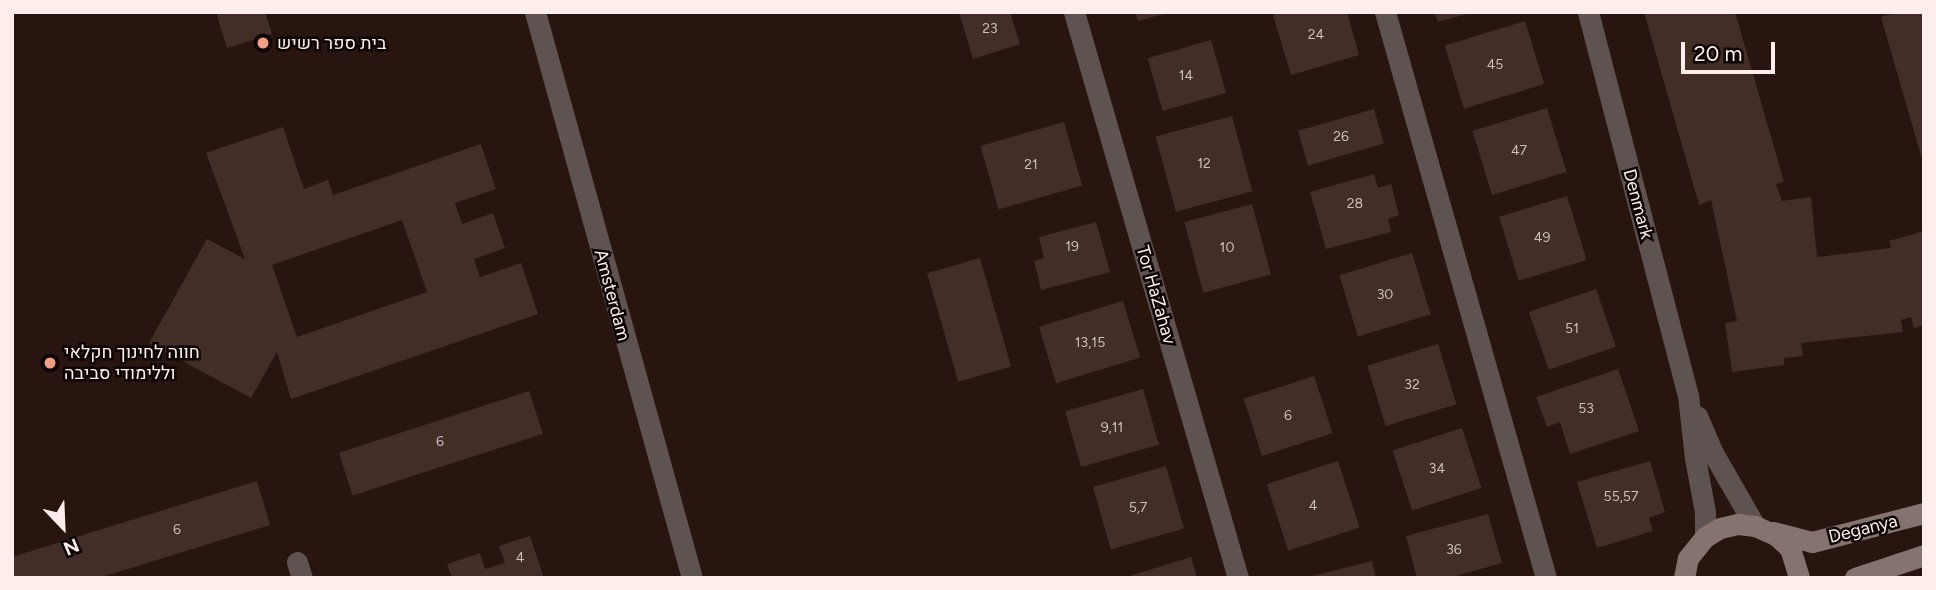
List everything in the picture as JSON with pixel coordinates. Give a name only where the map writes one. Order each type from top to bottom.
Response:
[{"type":"street","name":"Amsterdam","points":[[535,12],[692,578]]},
{"type":"street","name":"Tor HaZahav","points":[[1074,12],[1238,578]]},
{"type":"street","points":[[1385,12],[1546,578]]},
{"type":"street","name":"Denmark","points":[[1588,12],[1688,395],[1695,458],[1705,512],[1705,537]]},
{"type":"street","name":"Denmark","points":[[1688,395],[1713,453],[1759,527]]},
{"type":"street","name":"Deganya","points":[[1705,537],[1720,528],[1738,524],[1812,542],[1924,513]]},
{"type":"street","points":[[1759,527],[1777,536],[1790,548],[1799,578]]},
{"type":"street","points":[[1680,575],[1688,558],[1705,537]]},
{"type":"street","points":[[1855,578],[1924,555]]},
{"type":"building","points":[[216,12],[265,12],[272,34],[227,48]]},
{"type":"building","points":[[959,12],[1010,12],[1020,44],[973,59]]},
{"type":"building","points":[[1135,12],[1168,12],[1168,13],[1138,21]]},
{"type":"building","points":[[1283,12],[1347,12],[1359,55],[1291,75],[1273,15]]},
{"type":"building","points":[[1434,12],[1470,12],[1470,13],[1438,22]]},
{"type":"building","points":[[1644,12],[1735,12],[1784,182],[1776,184],[1782,201],[1811,197],[1817,257],[1891,248],[1889,241],[1924,231],[1924,325],[1914,328],[1911,317],[1901,320],[1903,332],[1801,343],[1803,356],[1784,358],[1784,365],[1732,372],[1725,323],[1737,321],[1711,200],[1699,205]]},
{"type":"building","points":[[1899,12],[1924,12],[1924,166],[1881,17]]},
{"type":"building","points":[[1525,21],[1544,84],[1464,109],[1445,46]]},
{"type":"building","points":[[1211,40],[1226,93],[1163,111],[1148,58]]},
{"type":"building","points":[[1547,108],[1567,172],[1492,195],[1472,131]]},
{"type":"building","points":[[1374,109],[1384,144],[1308,165],[1298,131]]},
{"type":"building","points":[[1232,116],[1252,191],[1176,212],[1156,136]]},
{"type":"building","points":[[1064,122],[1082,185],[999,209],[980,146]]},
{"type":"building","points":[[283,127],[304,189],[328,180],[333,195],[481,144],[496,189],[455,203],[462,224],[493,213],[505,248],[474,259],[480,277],[521,263],[538,314],[291,399],[277,352],[251,398],[149,343],[207,239],[245,259],[206,153]],"holes":[[[402,220],[427,292],[297,337],[272,265]]]},
{"type":"building","points":[[1374,174],[1378,188],[1391,184],[1399,215],[1388,219],[1391,232],[1326,249],[1310,192]]},
{"type":"building","points":[[1567,196],[1587,260],[1519,281],[1499,217]]},
{"type":"building","points":[[1252,204],[1271,275],[1203,293],[1184,222]]},
{"type":"building","points":[[1096,222],[1110,272],[1041,290],[1034,261],[1044,258],[1039,237]]},
{"type":"building","points":[[1412,253],[1431,314],[1358,336],[1339,275]]},
{"type":"building","points":[[980,258],[1011,367],[958,382],[927,273]]},
{"type":"building","points":[[1596,289],[1616,347],[1549,370],[1529,312]]},
{"type":"building","points":[[1123,301],[1140,357],[1056,383],[1039,327]]},
{"type":"building","points":[[1438,344],[1456,404],[1386,426],[1367,366]]},
{"type":"building","points":[[1618,369],[1639,431],[1570,454],[1560,422],[1547,427],[1536,397]]},
{"type":"building","points":[[1314,376],[1333,433],[1262,456],[1244,399]]},
{"type":"building","points":[[1143,389],[1159,445],[1081,467],[1065,411]]},
{"type":"building","points":[[529,391],[543,434],[353,496],[339,453]]},
{"type":"building","points":[[1462,428],[1481,488],[1412,510],[1393,451]]},
{"type":"building","points":[[1338,461],[1360,528],[1288,551],[1267,484]]},
{"type":"building","points":[[1650,461],[1665,512],[1649,518],[1653,531],[1597,548],[1577,482]]},
{"type":"building","points":[[1166,466],[1184,528],[1111,549],[1093,487]]},
{"type":"building","points":[[257,481],[270,525],[99,578],[12,578],[12,557]]},
{"type":"building","points":[[1488,514],[1502,563],[1449,578],[1417,578],[1406,536]]},
{"type":"building","points":[[530,536],[544,578],[452,578],[447,564],[480,553],[485,569],[505,563],[499,546]]},
{"type":"building","points":[[1191,557],[1197,578],[1126,578],[1126,577]]},
{"type":"building","points":[[1372,561],[1376,578],[1308,578],[1308,577]]},
{"type":"place","name":"בית ספר רשיש","points":[[263,43]]},
{"type":"place","name":"חווה לחינוך חקלאי וללימודי סביבה","points":[[50,363]]}]
